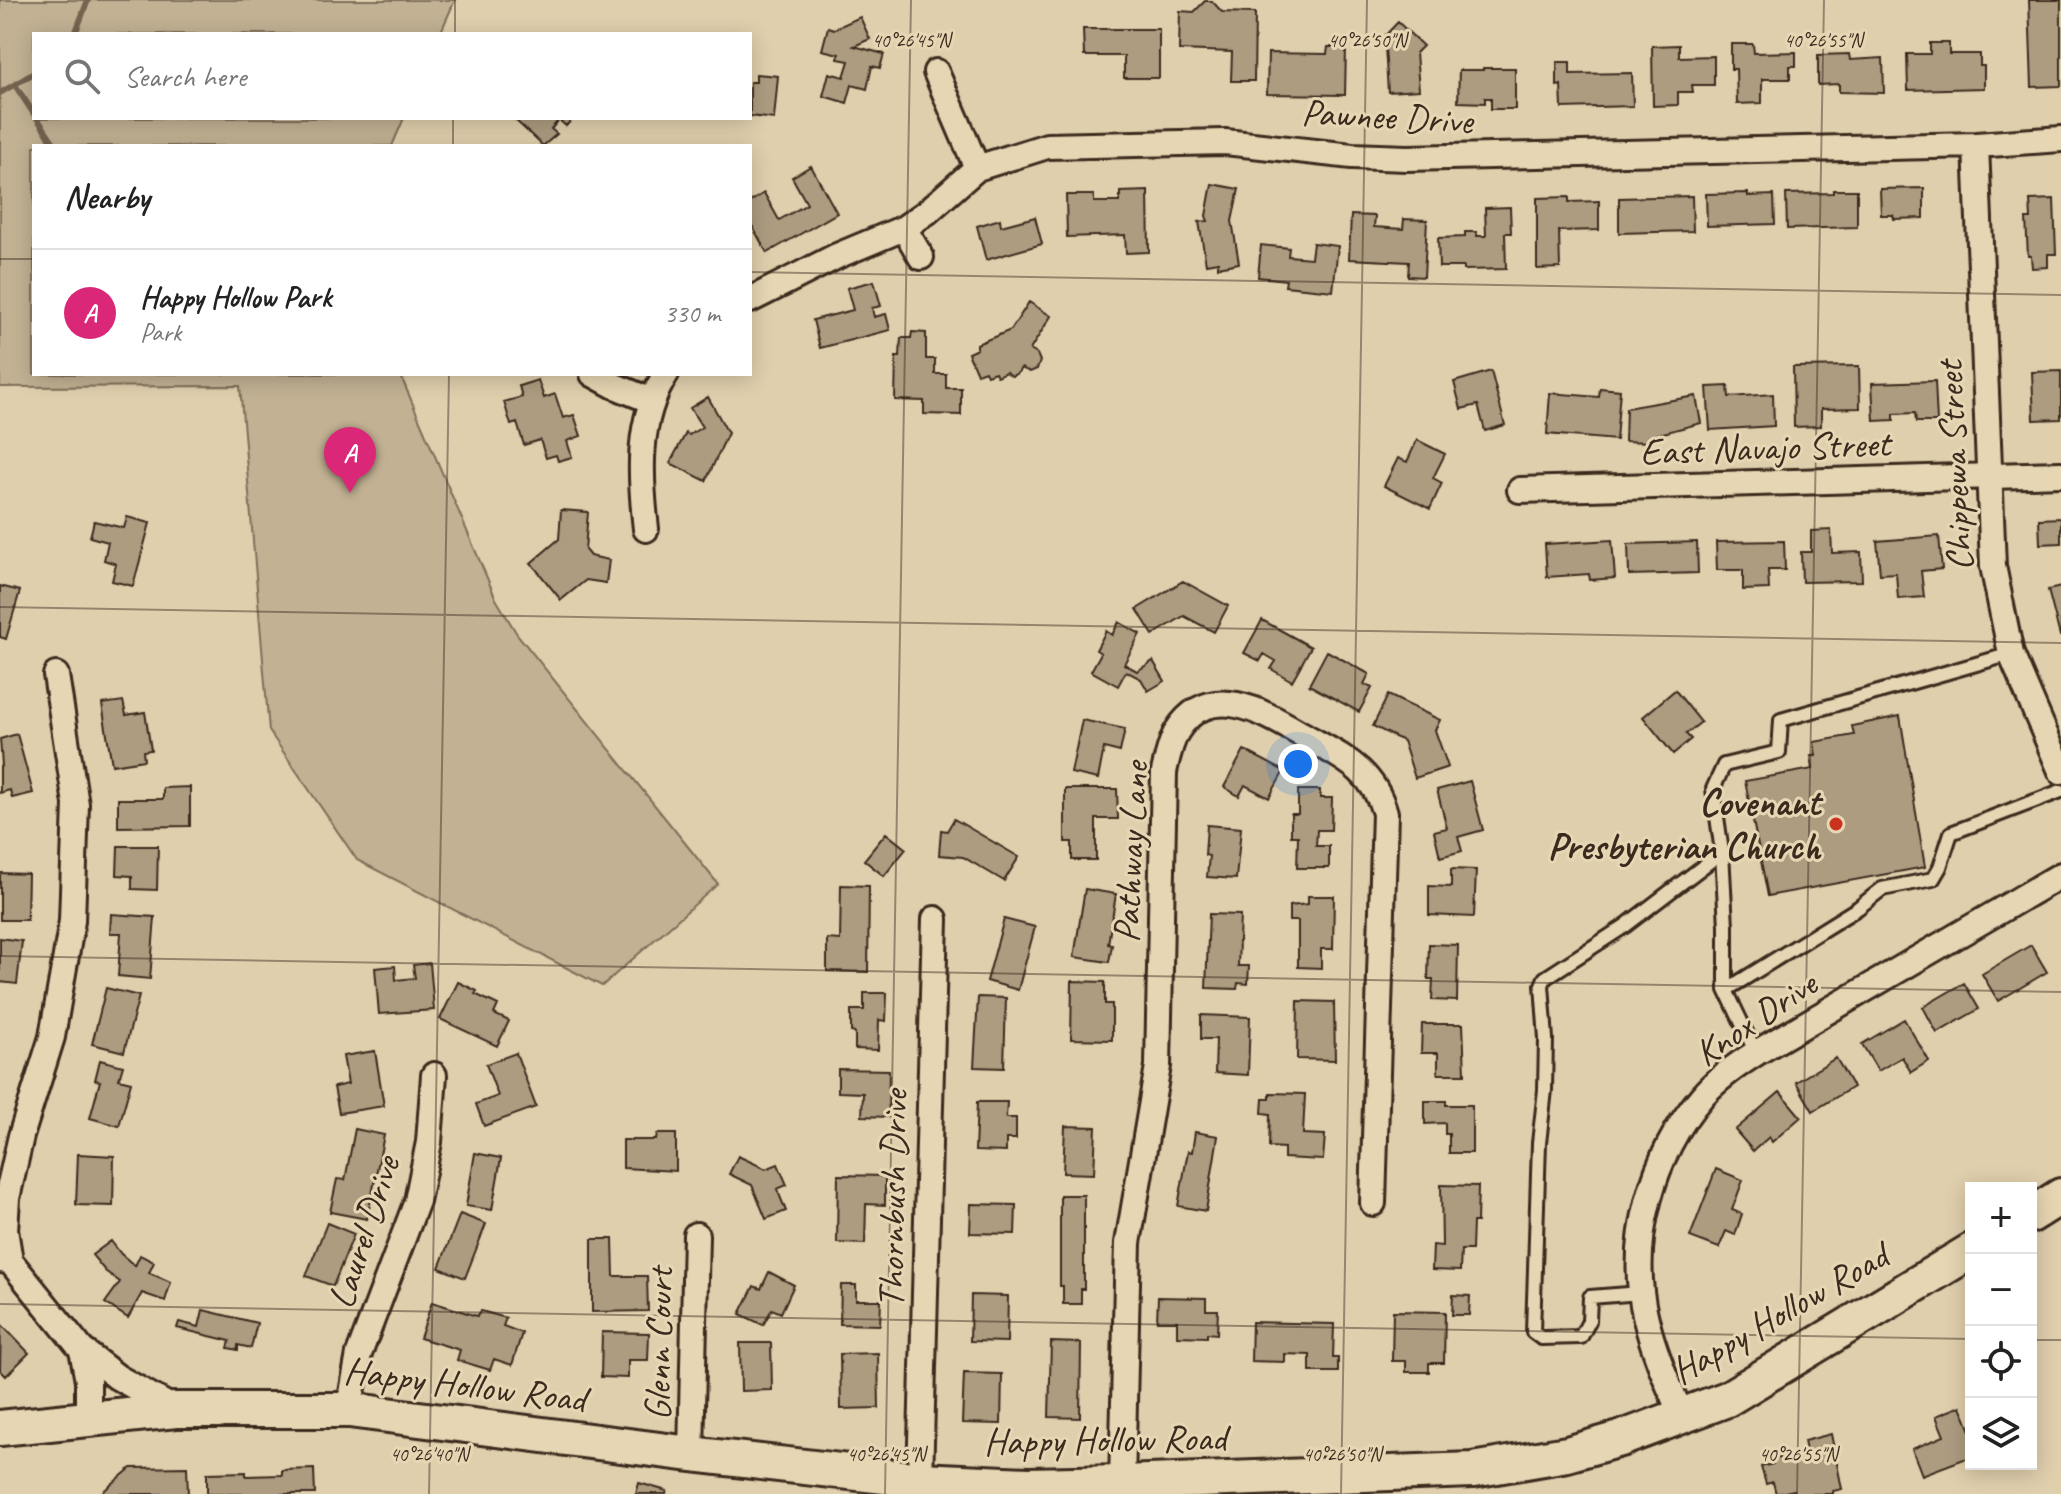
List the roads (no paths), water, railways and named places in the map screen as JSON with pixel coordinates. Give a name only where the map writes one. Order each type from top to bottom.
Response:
[{"type":"main road","points":[[2037,1211],[2061,1196]]},
{"type":"main road","name":"Happy Hollow Road","points":[[0,1428],[176,1410],[349,1410],[920,1480],[1028,1485],[1473,1470],[1567,1454],[1727,1399],[1966,1254]]},
{"type":"street","points":[[936,72],[977,168]]},
{"type":"street","name":"Pawnee Drive","points":[[753,291],[904,228],[977,168],[1047,146],[1225,142],[1352,156],[1407,158],[1976,145],[2061,139]]},
{"type":"street","name":"Chippewa Street","points":[[1976,145],[1993,566],[2011,654],[2061,771]]},
{"type":"street","points":[[904,228],[921,257]]},
{"type":"street","points":[[597,376],[652,401]]},
{"type":"street","points":[[646,529],[641,462],[652,401],[665,376]]},
{"type":"street","name":"East Navajo Street","points":[[1520,490],[2061,474]]},
{"type":"street","points":[[56,675],[76,804],[72,921],[52,1037],[21,1136],[7,1198],[5,1260],[82,1350],[117,1377],[176,1410]]},
{"type":"street","name":"Pathway Lane","points":[[1122,1483],[1128,1243],[1132,1203],[1158,1066],[1164,772],[1176,732],[1188,718],[1204,709],[1223,703],[1243,705],[1265,713],[1355,765],[1380,794],[1385,813],[1373,1203]]},
{"type":"street","name":"Knox Drive","points":[[1682,1417],[1652,1341],[1641,1293],[1640,1239],[1653,1188],[1674,1137],[1705,1092],[1731,1069],[1756,1053],[2061,875]]},
{"type":"street","name":"Thornbush Drive","points":[[920,1480],[935,919]]},
{"type":"street","name":"Laurel Drive","points":[[349,1410],[359,1354],[417,1201],[429,1142],[434,1075]]},
{"type":"street","name":"Glenn Court","points":[[691,1454],[696,1235]]},
{"type":"street","points":[[82,1350],[88,1381],[88,1418]]},
{"type":"lane","points":[[1756,1053],[1726,990],[1722,852],[1713,789],[1724,765],[1779,752],[1781,720],[2011,654]]},
{"type":"lane","points":[[1726,990],[1858,908],[1882,889],[1933,879],[1951,833],[2061,791]]},
{"type":"lane","points":[[1641,1293],[1590,1297],[1589,1321],[1581,1337],[1541,1338],[1533,1332],[1539,1143],[1545,1090],[1546,1039],[1542,985],[1545,978],[1625,926],[1722,852]]},
{"type":"waterway","points":[[76,32],[88,0]]},
{"type":"waterway","points":[[0,93],[32,74]]},
{"type":"waterway","points":[[15,85],[32,111]]},
{"type":"waterway","points":[[38,120],[55,144]]},
{"type":"place","name":"Happy Hollow Park","points":[[350,493]]},
{"type":"place","name":"Covenant Presbyterian Church","points":[[1836,824]]}]
